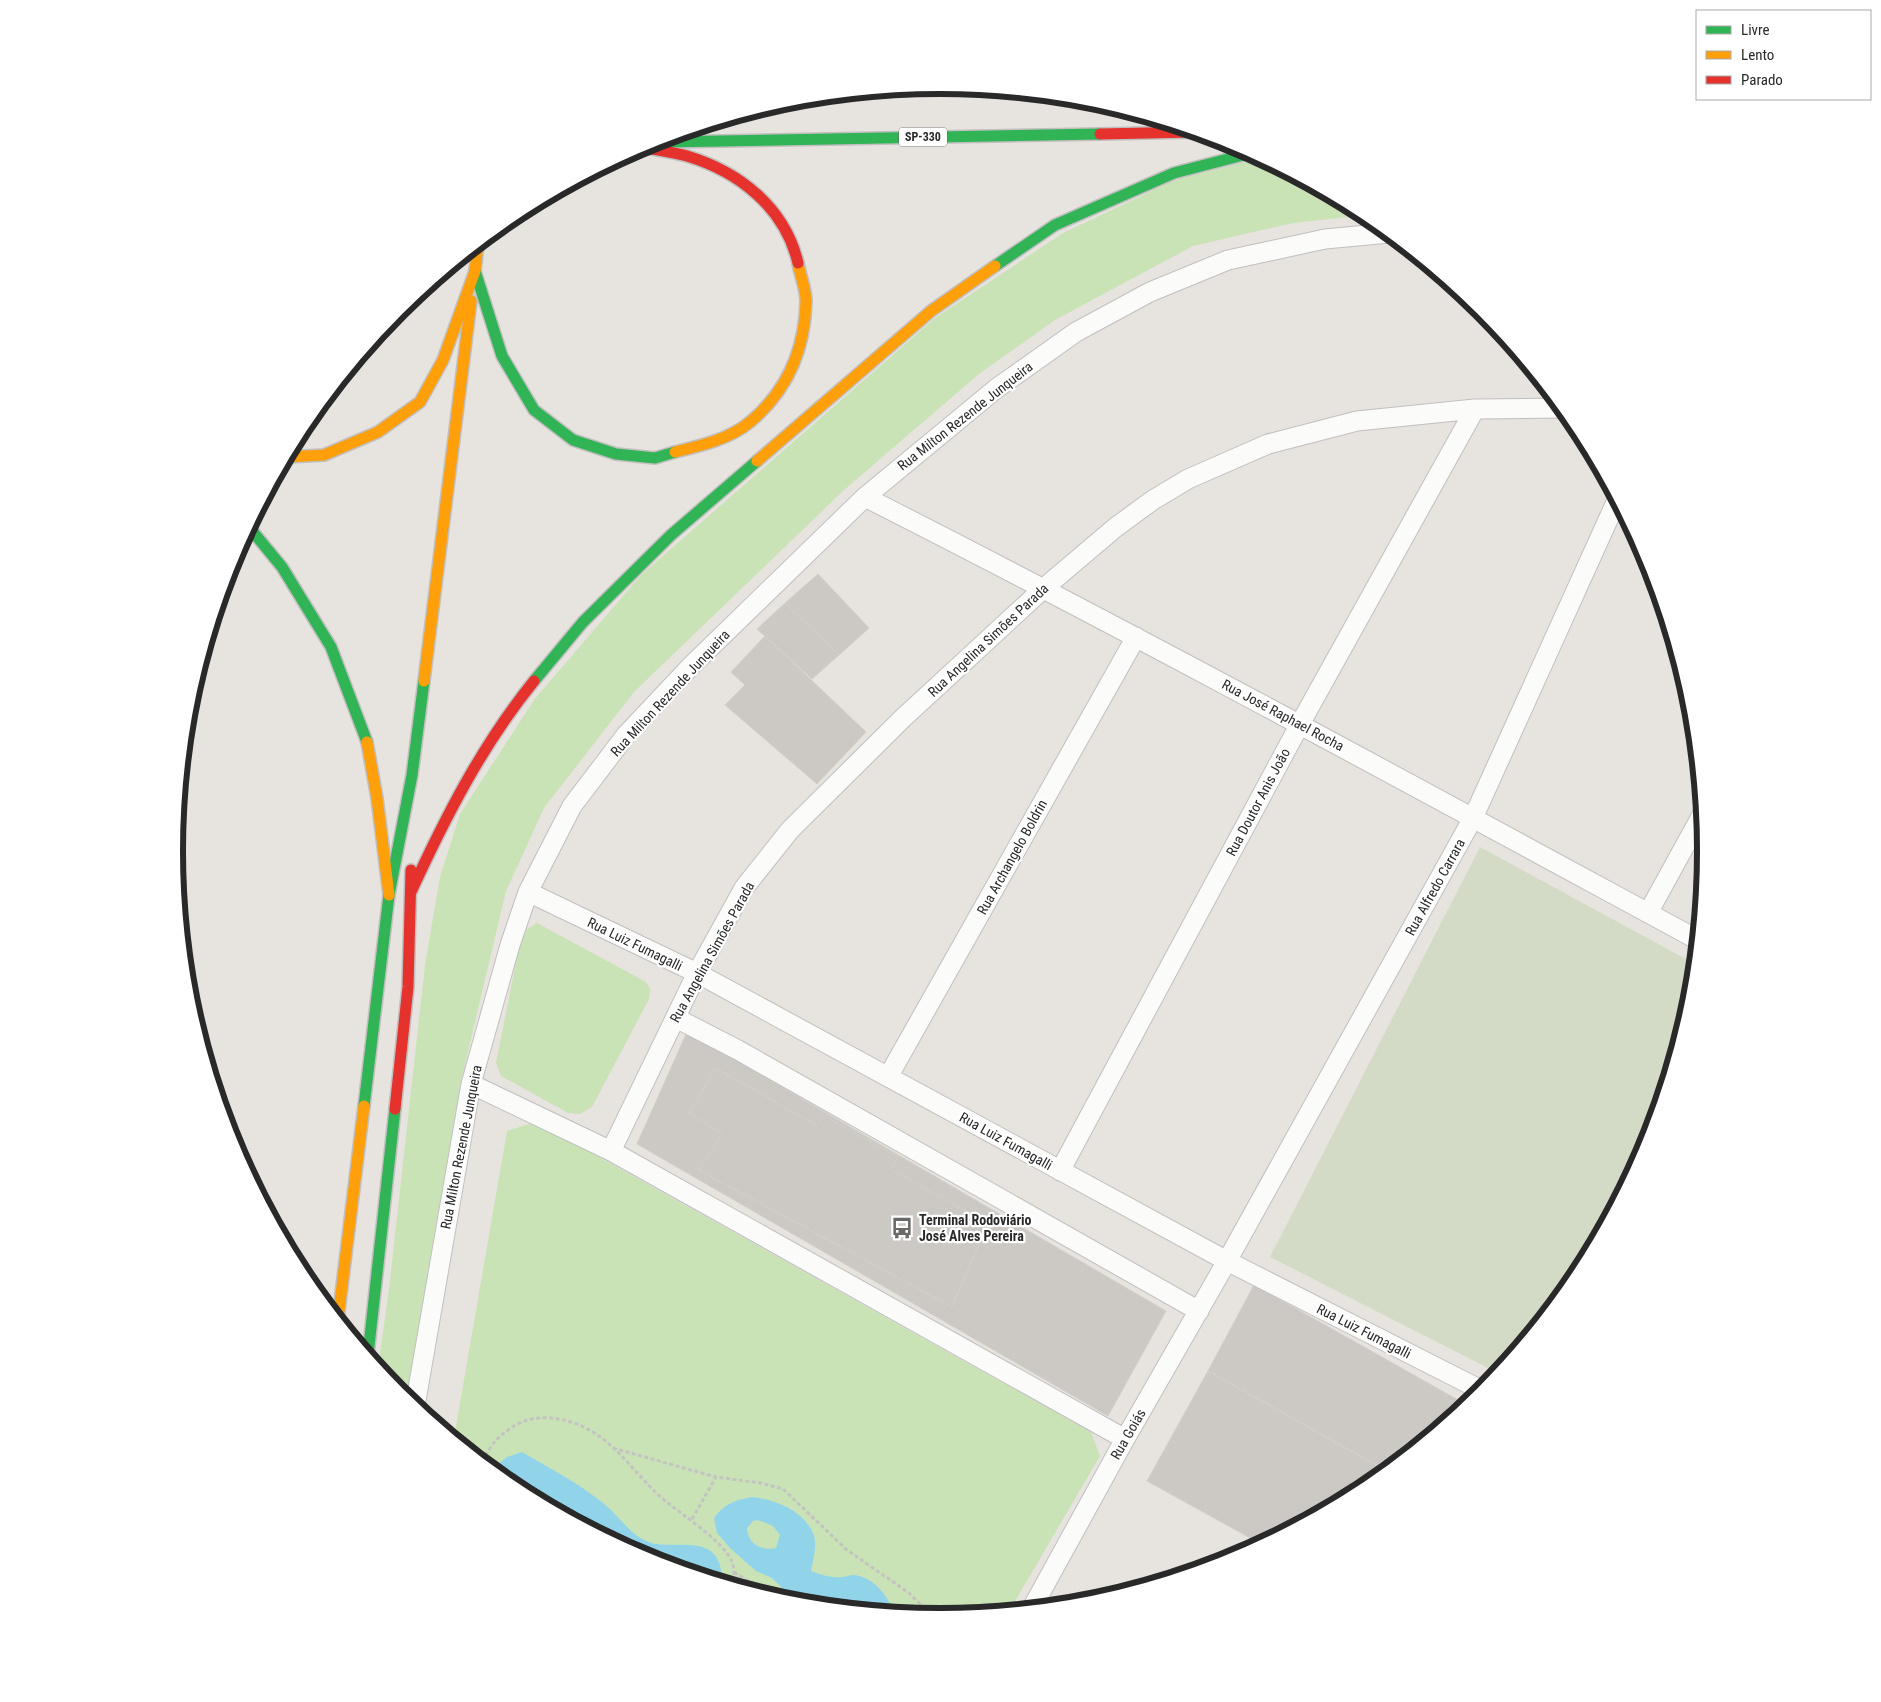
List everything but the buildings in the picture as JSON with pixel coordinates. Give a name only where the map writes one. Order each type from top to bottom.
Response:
[{"type":"main road","name":"SP-330","points":[[677,142],[1178,132]]},
{"type":"main road","points":[[475,271],[502,356],[534,410],[573,440],[616,454],[655,458],[713,442],[749,423],[782,387],[801,347],[806,298],[793,244],[768,203],[731,174],[686,156],[656,149]]},
{"type":"main road","points":[[411,892],[436,838],[472,770],[527,690],[583,622],[671,535],[931,310],[1055,225],[1174,173],[1239,155]]},
{"type":"main road","points":[[339,1311],[389,895],[412,774],[477,252]]},
{"type":"main road","points":[[295,457],[324,455],[378,432],[420,402],[443,360],[475,271]]},
{"type":"main road","points":[[253,533],[282,567],[331,647],[365,733],[377,798],[389,895]]},
{"type":"main road","points":[[411,843],[412,774]]},
{"type":"main road","points":[[369,1347],[408,987],[411,863]]},
{"type":"street","name":"Rua Milton Rezende Junqueira","points":[[417,1397],[471,1084],[510,945],[528,892],[572,806],[626,735],[692,665],[865,497],[997,388],[1076,332],[1150,292],[1228,260],[1324,239],[1379,234]]},
{"type":"street","name":"Rua Angelina Simões Parada","points":[[611,1151],[697,973],[744,888],[790,830],[903,718],[1044,588],[1116,527],[1153,500],[1224,461],[1268,444],[1358,421],[1475,409],[1554,408]]},
{"type":"street","name":"Rua Doutor Anis João","points":[[1060,1171],[1300,724],[1475,409]]},
{"type":"street","name":"Rua José Raphael Rocha","points":[[865,497],[1044,588],[1300,724],[1692,937]]},
{"type":"street","name":"Rua Alfredo Carrara","points":[[1227,1262],[1473,818],[1614,506]]},
{"type":"street","name":"Rua Archangelo Boldrin","points":[[888,1077],[1136,637]]},
{"type":"street","points":[[1648,913],[1697,824]]},
{"type":"street","name":"Rua Luiz Fumagalli","points":[[528,892],[697,973],[1227,1262],[1475,1387]]},
{"type":"street","points":[[676,1018],[738,1050],[1199,1311]]},
{"type":"street","points":[[471,1084],[611,1151],[1125,1439]]},
{"type":"street","name":"Rua Goiás","points":[[1035,1602],[1125,1439],[1227,1262]]},
{"type":"path","points":[[486,1456],[487,1451],[503,1433],[523,1421],[549,1417],[575,1423],[613,1448],[641,1479],[668,1503],[692,1519],[732,1562],[732,1578]]},
{"type":"path","points":[[613,1448],[716,1477],[760,1483],[783,1489],[847,1550],[909,1593],[924,1608]]},
{"type":"path","points":[[692,1519],[716,1477]]},
{"type":"path","points":[[733,1572],[751,1584]]},
{"type":"green space","points":[[1251,161],[1319,195],[1354,216],[1293,223],[1193,246],[1055,320],[979,374],[844,490],[634,692],[544,808],[506,891],[461,1081],[408,1389],[379,1359],[389,1289],[425,965],[440,877],[460,814],[534,700],[641,575],[935,318],[1063,233],[1175,180]]},
{"type":"green space","points":[[1480,847],[1689,961],[1672,1047],[1658,1094],[1620,1186],[1570,1272],[1541,1312],[1491,1370],[1270,1257]]},
{"type":"green space","points":[[537,923],[646,982],[650,989],[649,999],[592,1107],[580,1114],[568,1113],[501,1076],[496,1063],[522,932]]},
{"type":"green space","points":[[536,1122],[1091,1432],[1100,1456],[1013,1605],[940,1608],[891,1607],[842,1602],[793,1594],[697,1568],[651,1551],[562,1507],[520,1481],[455,1432],[507,1131]]},
{"type":"water","points":[[522,1452],[564,1476],[609,1508],[628,1528],[646,1541],[656,1544],[693,1545],[705,1548],[714,1554],[720,1564],[721,1575],[651,1551],[562,1507],[497,1465],[507,1457]]},
{"type":"water","points":[[752,1497],[761,1498],[778,1503],[795,1512],[813,1533],[815,1552],[811,1571],[830,1577],[853,1575],[868,1579],[879,1588],[892,1607],[842,1602],[786,1592],[772,1578],[756,1571],[731,1549],[717,1533],[714,1518],[722,1509],[735,1501]],"holes":[[[758,1520],[773,1526],[780,1535],[776,1548],[760,1547],[750,1538],[747,1528],[753,1521]]]},
{"type":"traffic: fast","points":[[676,142],[1100,134]]},
{"type":"traffic: fast","points":[[995,266],[1055,225],[1174,173],[1240,156]]},
{"type":"traffic: fast","points":[[475,271],[502,356],[534,410],[573,440],[616,454],[655,458],[675,452]]},
{"type":"traffic: fast","points":[[534,681],[583,622],[671,535],[757,461]]},
{"type":"traffic: fast","points":[[254,533],[282,567],[331,647],[367,742]]},
{"type":"traffic: fast","points":[[364,1106],[389,895],[412,775],[424,681]]},
{"type":"traffic: fast","points":[[369,1347],[395,1109]]},
{"type":"traffic: slow","points":[[475,271],[477,252]]},
{"type":"traffic: slow","points":[[675,452],[714,441],[742,428],[763,410],[784,383],[798,352],[805,319],[806,296],[798,263]]},
{"type":"traffic: slow","points":[[757,461],[931,311],[995,266]]},
{"type":"traffic: slow","points":[[295,457],[324,455],[378,432],[420,402],[443,360],[475,271]]},
{"type":"traffic: slow","points":[[424,681],[471,301]]},
{"type":"traffic: slow","points":[[367,742],[377,798],[389,895]]},
{"type":"traffic: slow","points":[[339,1311],[364,1106]]},
{"type":"traffic: jam","points":[[1100,134],[1178,132]]},
{"type":"traffic: jam","points":[[655,149],[687,156],[706,163],[742,182],[758,195],[783,225],[792,243],[798,263]]},
{"type":"traffic: jam","points":[[411,892],[437,837],[481,756],[515,705],[534,681]]},
{"type":"traffic: jam","points":[[395,1109],[408,987],[411,870]]},
{"type":"place","name":"Terminal Rodoviário José Alves Pereira","points":[[902,1228]]}]
